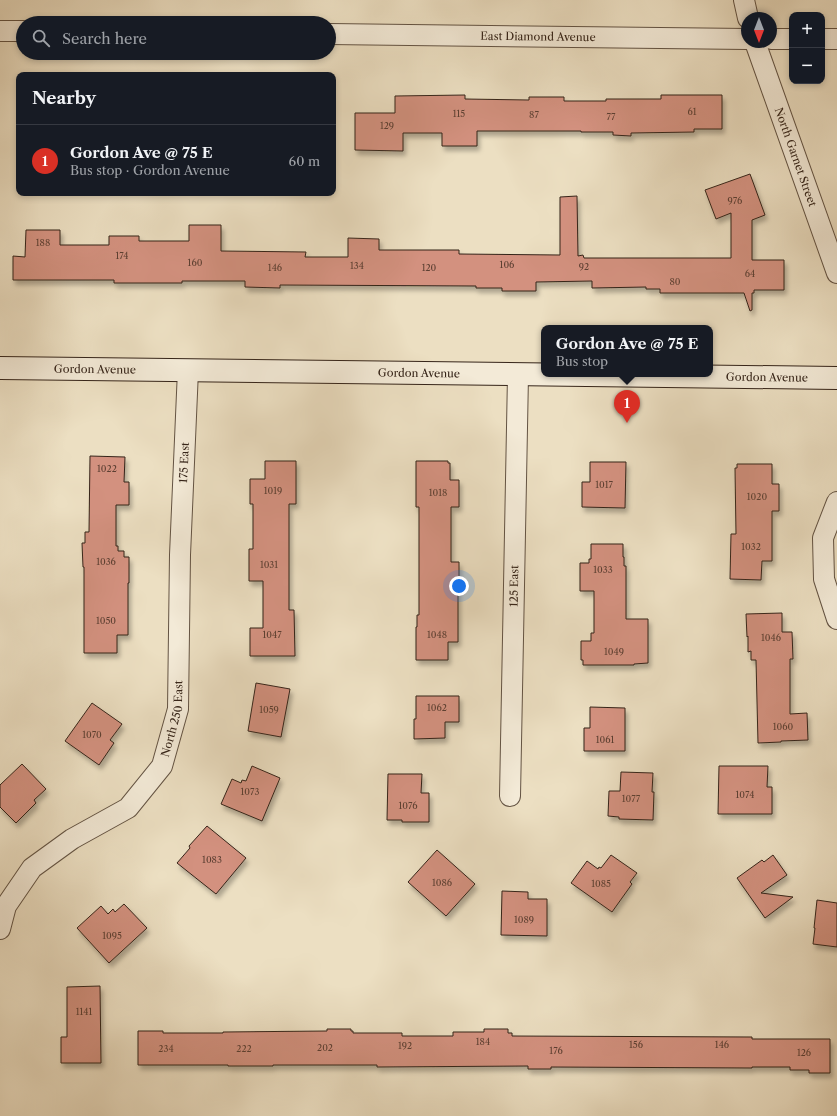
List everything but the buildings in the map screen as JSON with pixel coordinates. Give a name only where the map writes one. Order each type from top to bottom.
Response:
[{"type":"main road","name":"Gordon Avenue","points":[[0,368],[541,375]]},
{"type":"main road","name":"Gordon Avenue","points":[[713,377],[837,378]]},
{"type":"street","points":[[744,0],[747,12]]},
{"type":"street","points":[[0,30],[16,31]]},
{"type":"street","name":"East Diamond Avenue","points":[[336,34],[741,38]]},
{"type":"street","points":[[777,39],[789,39]]},
{"type":"street","points":[[825,39],[837,40]]},
{"type":"street","name":"North Garnet Street","points":[[757,48],[837,273]]},
{"type":"street","name":"175 East","points":[[180,554],[188,370]]},
{"type":"street","name":"125 East","points":[[510,796],[518,375]]},
{"type":"street","points":[[837,502],[823,538],[824,579],[837,619]]},
{"type":"street","name":"North 250 East","points":[[0,929],[6,906],[32,868],[72,839],[128,808],[162,766],[178,710],[180,554]]},
{"type":"place","name":"Gordon Ave @ 75 E","points":[[627,423]]}]
